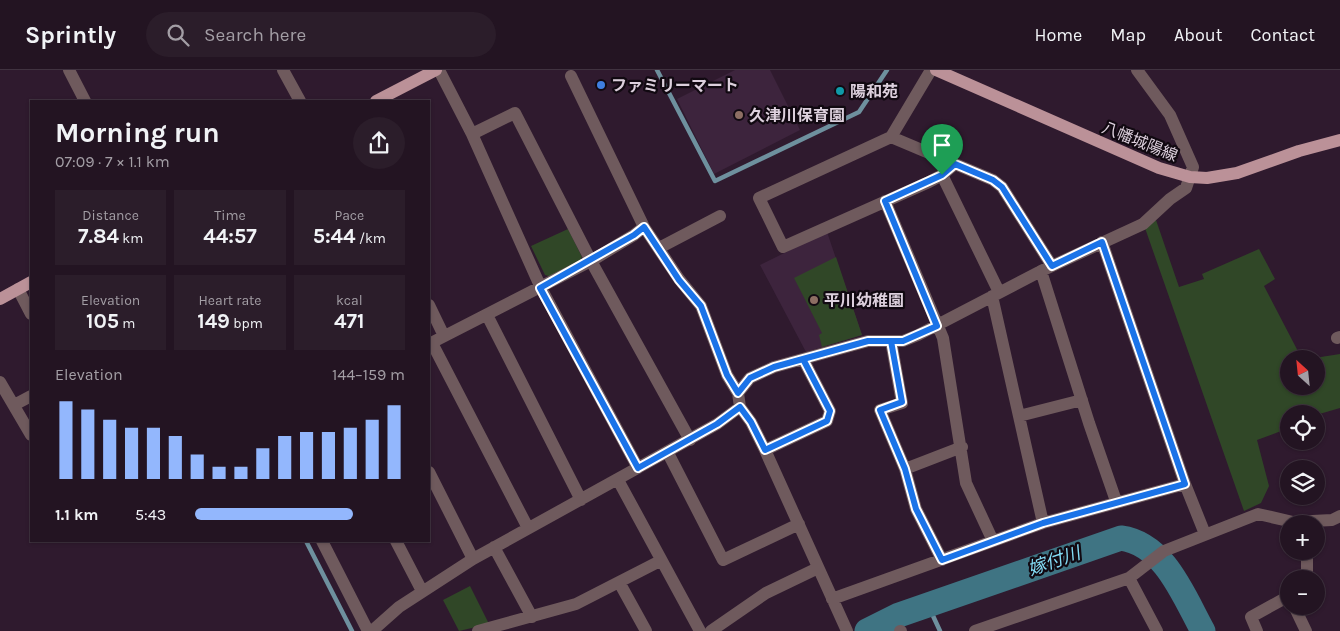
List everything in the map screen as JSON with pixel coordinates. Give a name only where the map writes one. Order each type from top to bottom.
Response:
[{"type":"main road","points":[[378,100],[418,74],[438,70]]},
{"type":"main road","name":"八幡城陽線","points":[[936,70],[1159,168],[1190,177],[1207,178],[1237,173],[1299,151],[1340,140]]},
{"type":"main road","points":[[0,299],[30,283]]},
{"type":"street","points":[[283,70],[299,100]]},
{"type":"street","points":[[438,70],[472,134],[540,288],[638,468]]},
{"type":"street","points":[[931,70],[891,137],[759,198],[783,247],[942,175],[955,164]]},
{"type":"street","points":[[738,393],[750,378],[774,367],[868,341],[903,341],[937,326],[1047,268],[1143,224],[1170,199],[1186,188],[1193,167],[1170,115],[1137,70]]},
{"type":"street","points":[[73,71],[85,100]]},
{"type":"street","points":[[571,76],[644,227],[679,280],[701,306],[727,375],[738,393],[740,407],[751,422],[765,450],[845,630]]},
{"type":"street","points":[[472,134],[515,113],[591,260],[690,440]]},
{"type":"street","points":[[891,137],[993,180],[1002,187],[1047,268],[1082,400],[1116,501]]},
{"type":"street","points":[[942,175],[996,294],[1019,416],[1043,523]]},
{"type":"street","points":[[885,201],[943,338],[962,447],[966,483],[993,541]]},
{"type":"street","points":[[659,248],[720,216]]},
{"type":"street","points":[[528,528],[430,344],[540,288],[634,235],[644,227]]},
{"type":"street","points":[[1102,242],[1185,484],[1205,534]]},
{"type":"street","points":[[18,289],[30,312]]},
{"type":"street","points":[[430,307],[444,336]]},
{"type":"street","points":[[488,315],[581,500]]},
{"type":"street","points":[[891,341],[902,402],[880,410],[905,469],[916,509],[942,560]]},
{"type":"street","points":[[765,450],[827,421],[830,411],[803,359]]},
{"type":"street","points":[[0,382],[30,433]]},
{"type":"street","points":[[14,405],[30,397]]},
{"type":"street","points":[[1019,416],[1082,400]]},
{"type":"street","points":[[323,542],[370,631],[399,607],[473,559],[668,453],[717,424],[740,407]]},
{"type":"street","points":[[905,469],[962,447]]},
{"type":"street","points":[[668,453],[723,560],[799,524]]},
{"type":"street","points":[[430,474],[473,559]]},
{"type":"street","points":[[618,480],[660,561],[700,631]]},
{"type":"street","points":[[832,599],[1043,523],[1116,501],[1185,484]]},
{"type":"street","points":[[980,630],[1129,578],[1164,551],[1258,514],[1280,520]]},
{"type":"street","points":[[1325,521],[1332,520],[1340,516]]},
{"type":"street","points":[[397,542],[422,591]]},
{"type":"street","points":[[494,547],[532,617]]},
{"type":"street","points":[[478,631],[576,604],[660,561]]},
{"type":"street","points":[[711,631],[766,593],[818,568]]},
{"type":"street","points":[[1129,578],[1157,631]]},
{"type":"street","points":[[619,582],[646,631]]},
{"type":"street","points":[[1258,631],[1251,617],[1280,601]]},
{"type":"street","points":[[1298,615],[1306,631]]},
{"type":"shaded area","name":"久津川保育園","points":[[735,70],[770,70],[800,130],[714,174],[677,99]]},
{"type":"shaded area","name":"平川幼稚園","points":[[827,232],[862,335],[806,352],[760,265]]},
{"type":"green space","points":[[1156,220],[1179,287],[1204,279],[1202,274],[1259,249],[1275,279],[1264,286],[1297,350],[1280,350],[1280,395],[1325,395],[1325,356],[1340,354],[1340,408],[1325,412],[1325,405],[1280,405],[1280,431],[1257,440],[1269,486],[1261,503],[1244,511],[1145,228]]},
{"type":"green space","points":[[568,229],[582,257],[579,263],[552,277],[545,275],[531,246]]},
{"type":"green space","points":[[836,257],[862,335],[822,347],[819,335],[822,333],[794,278]]},
{"type":"green space","points":[[470,586],[489,624],[459,631],[443,600]]},
{"type":"waterway","points":[[657,70],[715,181],[859,112],[887,70]]},
{"type":"waterway","name":"嫁付川","points":[[867,631],[899,615],[1121,538],[1136,542],[1150,550],[1161,561],[1180,588],[1203,631]]},
{"type":"waterway","points":[[307,542],[352,631]]},
{"type":"waterway","points":[[928,605],[940,631]]},
{"type":"place","name":"ファミリーマート","points":[[601,85]]},
{"type":"place","name":"陽和苑","points":[[840,91]]},
{"type":"place","name":"久津川保育園","points":[[739,115]]},
{"type":"place","name":"平川幼稚園","points":[[814,300]]},
{"type":"route","points":[[942,175],[885,201],[937,326],[903,341],[868,341],[774,367],[750,378],[738,393],[727,375],[701,306],[679,280],[644,227],[634,235],[540,288],[638,468],[717,424],[740,407],[751,422],[765,450],[827,421],[830,411],[812,372],[803,359],[868,341],[891,341],[902,402],[880,410],[905,469],[916,509],[942,560],[1043,523],[1116,501],[1185,484],[1102,242],[1052,266],[1002,187],[993,180],[955,164],[942,175]]}]
